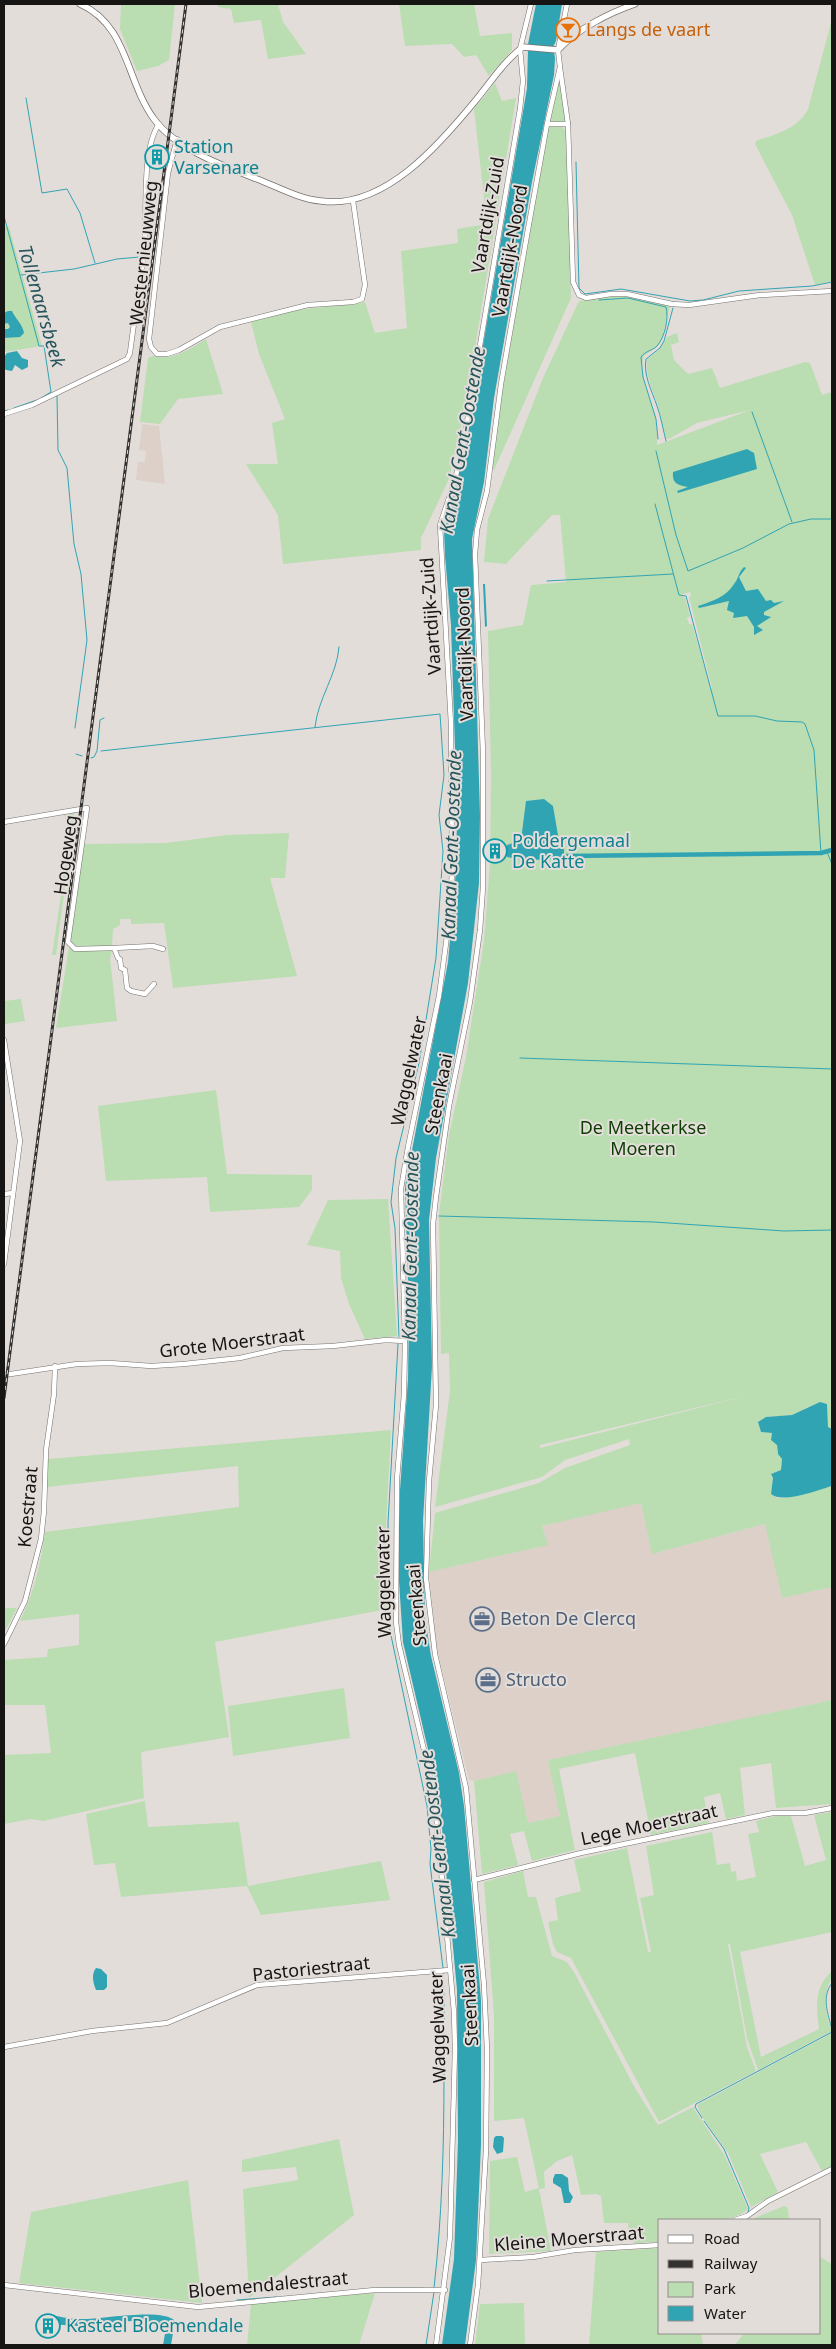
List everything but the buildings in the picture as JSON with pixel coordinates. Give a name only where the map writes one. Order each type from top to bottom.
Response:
[{"type":"street","points":[[80,4],[102,17],[112,29],[147,107],[159,124],[176,139],[216,162],[302,197],[323,202],[353,201],[372,195],[390,185],[439,142],[520,49],[532,47],[558,50],[566,41],[594,24],[635,4]]},
{"type":"street","name":"Vaartdijk-Zuid","points":[[443,967],[449,921],[452,822],[451,724],[440,525],[455,480],[463,446],[523,88],[520,49],[531,4]]},
{"type":"street","name":"Vaartdijk-Noord","points":[[484,862],[483,753],[475,554],[477,530],[487,491],[501,384],[547,124],[560,68],[558,50],[567,4]]},
{"type":"street","points":[[560,68],[568,124],[573,282],[579,295],[586,298],[611,294],[627,294],[672,304],[689,305],[752,296],[832,291]]},
{"type":"street","points":[[4,414],[32,405],[127,359],[130,353],[144,252],[148,166],[154,131],[159,124]]},
{"type":"street","points":[[547,124],[568,124]]},
{"type":"street","name":"Westernieuwweg","points":[[176,139],[168,173],[150,339],[151,347],[157,354],[167,354],[179,350],[220,327],[308,305],[353,302],[362,299],[365,285],[353,201]]},
{"type":"street","name":"Hogeweg","points":[[4,822],[87,808],[83,823],[68,942],[75,949],[153,946],[164,949]]},
{"type":"street","name":"Steenkaai","points":[[470,2345],[480,2260],[486,2150],[487,2049],[484,1985],[466,1788],[435,1654],[426,1578],[429,1481],[436,1405],[433,1224],[477,952],[484,862]]},
{"type":"street","points":[[114,948],[120,959],[121,968],[125,970],[125,984],[131,991],[145,994],[154,984]]},
{"type":"street","name":"Waggelwater","points":[[436,2345],[445,2290],[450,2237],[455,2049],[445,1971],[434,1792],[399,1645],[396,1622],[397,1479],[404,1394],[405,1341],[401,1189],[443,967]]},
{"type":"street","points":[[4,1040],[19,1131],[13,1193],[5,1241],[4,1264]]},
{"type":"street","points":[[4,1194],[13,1193]]},
{"type":"street","name":"Grote Moerstraat","points":[[4,1375],[55,1366],[99,1363],[151,1366],[184,1364],[240,1358],[282,1348],[341,1345],[386,1340],[405,1341]]},
{"type":"street","name":"Koestraat","points":[[4,1644],[25,1600],[41,1539],[46,1450],[54,1394],[55,1366]]},
{"type":"street","name":"Lege Moerstraat","points":[[474,1880],[581,1853],[773,1814],[805,1813],[832,1808]]},
{"type":"street","name":"Pastoriestraat","points":[[4,2048],[92,2031],[167,2023],[258,1985],[445,1971]]},
{"type":"street","points":[[738,2219],[747,2216],[768,2201],[832,2169]]},
{"type":"street","name":"Kleine Moerstraat","points":[[480,2260],[533,2257],[575,2250],[658,2245]]},
{"type":"street","name":"Bloemendalestraat","points":[[4,2285],[198,2307],[375,2290],[445,2290]]},
{"type":"shaded area","points":[[142,424],[159,426],[165,484],[136,480],[138,462],[145,462],[146,451],[139,450]]},
{"type":"shaded area","points":[[641,1502],[652,1554],[766,1524],[782,1598],[832,1587],[832,1700],[549,1760],[560,1816],[527,1823],[516,1772],[474,1781],[469,1780],[436,1645],[429,1572],[547,1545],[542,1526]]},
{"type":"green space","points":[[121,4],[175,4],[169,60],[158,66],[137,71],[120,29]]},
{"type":"green space","points":[[217,4],[278,4],[283,22],[306,54],[268,59],[261,20],[234,23],[231,9],[218,7]]},
{"type":"green space","points":[[399,4],[474,4],[480,36],[512,33],[512,50],[489,76],[476,55],[464,57],[452,44],[405,46]]},
{"type":"green space","points":[[832,19],[832,281],[815,285],[792,215],[755,144],[756,141],[786,130],[804,116],[808,109]]},
{"type":"green space","points":[[559,75],[566,120],[564,123],[550,122]]},
{"type":"green space","points":[[495,83],[502,101],[516,98],[465,408],[449,479],[421,538],[421,550],[283,564],[278,515],[246,464],[278,464],[272,423],[285,419],[259,354],[251,322],[298,310],[365,302],[375,333],[407,328],[401,251],[458,243],[457,229],[487,224],[474,109]]},
{"type":"green space","points":[[548,127],[562,127],[567,132],[571,298],[494,470],[492,467],[496,428]]},
{"type":"green space","points":[[4,226],[9,227],[42,346],[4,352]]},
{"type":"green space","name":"De Meetkerkse Moeren","points":[[623,295],[670,306],[662,339],[659,345],[644,356],[642,363],[644,383],[655,418],[657,445],[750,410],[697,423],[669,439],[666,438],[648,377],[647,359],[659,350],[667,337],[677,333],[679,342],[671,345],[674,360],[688,374],[712,368],[720,388],[805,362],[810,363],[822,395],[832,392],[832,1429],[828,1427],[827,1404],[820,1402],[792,1415],[766,1417],[759,1427],[761,1431],[772,1433],[771,1439],[777,1445],[777,1451],[782,1459],[781,1470],[771,1474],[773,1479],[771,1494],[777,1498],[785,1498],[832,1486],[832,1587],[782,1598],[765,1524],[652,1554],[641,1503],[542,1526],[548,1545],[429,1572],[435,1513],[539,1483],[565,1468],[630,1445],[629,1439],[565,1460],[542,1477],[435,1507],[450,1391],[449,1353],[441,1354],[439,1214],[449,1135],[466,1057],[484,941],[490,863],[491,773],[488,631],[523,625],[531,585],[566,582],[560,515],[552,515],[506,564],[484,562],[488,519],[543,378],[579,301]],"holes":[[[690,592],[691,596],[689,597],[711,689],[692,624],[689,624],[687,618],[690,616],[685,598],[680,595]],[[754,1394],[540,1448],[540,1445]]]},
{"type":"green space","points":[[206,339],[223,394],[178,399],[160,424],[140,422],[148,358],[153,356],[167,357],[178,354]]},
{"type":"green space","points":[[75,810],[56,955],[52,955],[63,882],[63,867],[65,866],[65,843],[70,843],[64,812]]},
{"type":"green space","points":[[289,833],[285,878],[270,878],[297,976],[173,988],[164,923],[131,924],[131,919],[120,919],[120,925],[113,929],[112,946],[80,948],[70,941],[83,844],[166,843],[227,835]]},
{"type":"green space","points":[[69,947],[80,951],[112,950],[110,958],[117,1021],[56,1028]]},
{"type":"green space","points":[[21,999],[25,1021],[5,1024],[4,1001]]},
{"type":"green space","points":[[216,1090],[227,1174],[312,1175],[312,1190],[299,1207],[210,1212],[207,1177],[106,1181],[98,1106]]},
{"type":"green space","points":[[388,1199],[397,1336],[365,1339],[349,1304],[341,1278],[340,1251],[307,1245],[328,1200]]},
{"type":"green space","points":[[391,1430],[385,1545],[387,1609],[215,1642],[229,1737],[141,1752],[144,1798],[43,1821],[31,1819],[4,1824],[4,1755],[51,1753],[45,1705],[4,1705],[4,1660],[47,1657],[48,1649],[79,1645],[79,1614],[20,1621],[36,1577],[45,1532],[239,1507],[238,1466],[47,1487],[48,1459]]},
{"type":"green space","points":[[4,1608],[17,1608],[4,1633]]},
{"type":"green space","points":[[344,1688],[350,1738],[233,1756],[228,1706]]},
{"type":"green space","points":[[832,1700],[832,1804],[776,1808],[771,1763],[740,1768],[745,1815],[726,1819],[720,1793],[704,1797],[709,1823],[651,1835],[635,1753],[559,1769],[575,1850],[532,1861],[524,1831],[510,1834],[518,1865],[482,1874],[474,1781],[516,1771],[528,1823],[560,1816],[548,1760]]},
{"type":"green space","points":[[145,1801],[148,1827],[239,1822],[248,1886],[381,1861],[390,1900],[261,1915],[247,1886],[121,1897],[115,1863],[94,1865],[86,1814]]},
{"type":"green space","points":[[832,1812],[832,1932],[740,1952],[761,2057],[819,2029],[817,2005],[819,1991],[826,1977],[832,1971],[825,2000],[827,2016],[832,2031],[758,2070],[747,2038],[730,1944],[728,1944],[747,2047],[756,2071],[659,2122],[571,1958],[557,1952],[553,1944],[548,1922],[558,1920],[555,1898],[581,1891],[574,1860],[627,1848],[648,1952],[651,1952],[640,1898],[654,1895],[646,1846],[712,1832],[717,1865],[730,1863],[731,1872],[736,1871],[737,1881],[756,1877],[748,1834],[759,1832],[756,1821],[776,1816],[791,1816],[805,1866],[826,1860],[814,1815]]},
{"type":"green space","points":[[523,1871],[528,1897],[536,1897],[552,1956],[567,1962],[574,1972],[635,2088],[658,2125],[693,2107],[725,2156],[748,2209],[729,2219],[658,2219],[658,2242],[634,2243],[633,2240],[630,2240],[628,2223],[604,2223],[601,2196],[597,2194],[581,2195],[572,2155],[557,2161],[544,2172],[545,2188],[539,2189],[551,2251],[489,2254],[490,2161],[517,2157],[525,2192],[539,2188],[524,2118],[494,2121],[494,2015],[484,1882]]},
{"type":"green space","points":[[832,2033],[832,2166],[822,2171],[806,2142],[760,2154],[778,2192],[751,2207],[728,2153],[701,2115],[697,2105]]},
{"type":"green space","points":[[339,2139],[354,2215],[249,2298],[243,2189],[298,2180],[296,2167],[242,2172],[242,2160]]},
{"type":"green space","points":[[188,2180],[202,2303],[19,2283],[31,2212]]},
{"type":"green space","points":[[784,2206],[788,2208],[789,2219],[752,2219]]},
{"type":"green space","points":[[658,2248],[658,2334],[701,2334],[703,2345],[589,2345],[596,2252]]},
{"type":"green space","points":[[821,2258],[832,2264],[832,2345],[735,2345],[743,2334],[821,2334]]},
{"type":"green space","points":[[375,2293],[359,2345],[247,2345],[251,2304]]},
{"type":"green space","points":[[524,2303],[525,2345],[475,2345],[480,2304]]},
{"type":"water","name":"Kanaal Gent-Oostende","points":[[536,4],[562,4],[556,41],[553,47],[555,58],[554,75],[532,182],[494,398],[484,482],[472,539],[480,815],[479,883],[468,983],[436,1158],[429,1220],[432,1366],[423,1521],[425,1618],[431,1656],[459,1773],[464,1806],[481,2000],[481,2144],[476,2260],[465,2345],[442,2345],[454,2259],[458,2141],[457,1990],[441,1817],[434,1775],[403,1642],[398,1566],[400,1490],[408,1379],[409,1312],[405,1187],[448,962],[456,870],[457,811],[451,625],[444,530],[466,445],[527,88],[528,49],[532,46],[528,44]]},
{"type":"water","points":[[12,311],[22,327],[24,333],[20,337],[4,338],[4,329],[10,327],[8,323],[4,324],[4,313]]},
{"type":"water","points":[[17,351],[22,358],[28,360],[28,367],[22,370],[15,365],[12,371],[6,370],[4,368],[4,357],[7,353]]},
{"type":"water","points":[[747,449],[754,453],[757,469],[678,493],[677,491],[688,487],[676,483],[673,472]]},
{"type":"water","points":[[744,567],[746,568],[739,577],[746,591],[758,589],[766,601],[771,600],[774,603],[784,601],[764,612],[764,615],[771,617],[757,626],[763,630],[754,635],[754,627],[747,616],[733,618],[734,613],[727,610],[729,601],[699,608],[698,606],[714,600],[727,592],[736,582]]},
{"type":"water","points":[[483,584],[485,584],[487,626],[485,627]]},
{"type":"water","points":[[544,799],[553,806],[559,841],[564,848],[564,859],[525,860],[507,857],[507,845],[521,840],[526,801]]},
{"type":"water","points":[[820,1402],[827,1404],[828,1427],[832,1429],[832,1486],[791,1497],[776,1497],[771,1494],[773,1478],[771,1474],[781,1470],[782,1459],[778,1454],[777,1445],[771,1440],[772,1433],[761,1432],[758,1422],[766,1417],[792,1415]]},
{"type":"water","points":[[96,1968],[101,1969],[107,1975],[107,1987],[104,1990],[96,1990],[93,1982],[94,1970]]},
{"type":"water","points":[[502,2136],[504,2138],[503,2152],[497,2154],[493,2147],[494,2138]]},
{"type":"water","points":[[555,2174],[562,2174],[568,2178],[569,2191],[573,2197],[570,2203],[564,2203],[561,2188],[553,2183]]},
{"type":"water","points":[[145,2314],[168,2317],[175,2321],[171,2345],[163,2345],[166,2328],[157,2324],[123,2321],[68,2326],[41,2322],[41,2316],[49,2315],[72,2319],[88,2319]]},
{"type":"waterway","points":[[26,98],[42,193],[67,189],[80,213],[95,263]]},
{"type":"waterway","points":[[576,162],[579,288],[585,294],[621,289],[690,301],[703,300],[739,291],[812,286],[832,282]]},
{"type":"waterway","name":"Tollenaarsbeek","points":[[4,216],[39,346],[44,346],[51,392],[41,398]]},
{"type":"waterway","points":[[21,275],[74,269],[117,259],[140,257]]},
{"type":"waterway","points":[[599,300],[628,298],[666,307],[667,322],[662,338],[657,346],[644,353],[641,357],[643,377],[656,419],[658,439]]},
{"type":"waterway","points":[[666,441],[645,365],[646,359],[660,348],[664,341],[673,308]]},
{"type":"waterway","points":[[57,396],[58,450],[67,468],[74,544],[81,574],[87,640],[75,728]]},
{"type":"waterway","name":"Tollenaarsbeek","points":[[14,408],[37,400]]},
{"type":"waterway","name":"Tollenaarsbeek","points":[[4,411],[8,410]]},
{"type":"waterway","points":[[752,412],[792,522]]},
{"type":"waterway","points":[[656,451],[676,535],[688,571],[743,548],[789,524],[811,519],[832,519]]},
{"type":"waterway","points":[[655,504],[679,595],[686,596],[718,716],[755,716],[777,721],[802,722],[805,724],[814,750],[821,853]]},
{"type":"waterway","points":[[547,581],[673,574]]},
{"type":"waterway","points":[[315,727],[320,706],[335,667],[339,647]]},
{"type":"waterway","name":"Kanaal Gent-Oostende","points":[[101,751],[440,714],[444,775],[439,815],[443,851],[436,958],[419,1063],[396,1158],[391,1202],[395,1228],[399,1337]]},
{"type":"waterway","points":[[91,758],[94,757],[97,751],[100,720],[104,718]]},
{"type":"waterway","points":[[76,754],[82,756]]},
{"type":"waterway","points":[[565,856],[821,853],[832,850]]},
{"type":"waterway","points":[[827,852],[832,864]]},
{"type":"waterway","points":[[520,1058],[832,1069]]},
{"type":"waterway","points":[[439,1216],[654,1222],[784,1231],[832,1230]]},
{"type":"waterway","name":"Kanaal Gent-Oostende","points":[[398,1344],[388,1523],[389,1626],[427,1806],[431,1849],[430,1864],[443,1968]]},
{"type":"waterway","points":[[434,2288],[441,2208],[443,2155],[443,1972]]},
{"type":"waterway","points":[[832,1983],[826,2000],[832,2029]]},
{"type":"waterway","points":[[702,2118],[695,2107],[696,2104],[832,2032]]},
{"type":"waterway","points":[[704,2121],[724,2149],[749,2208],[748,2212]]},
{"type":"waterway","points":[[377,2288],[423,2288]]},
{"type":"waterway","points":[[426,2345],[434,2292]]},
{"type":"waterway","points":[[237,2300],[276,2297]]},
{"type":"railway","points":[[4,1398],[186,4]]},
{"type":"place","name":"Langs de vaart","points":[[568,30]]},
{"type":"place","name":"Station Varsenare","points":[[157,157]]},
{"type":"place","name":"Poldergemaal De Katte","points":[[495,851]]},
{"type":"place","name":"Beton De Clercq","points":[[482,1619]]},
{"type":"place","name":"Structo","points":[[488,1680]]},
{"type":"place","name":"Kasteel Bloemendale","points":[[48,2326]]}]
